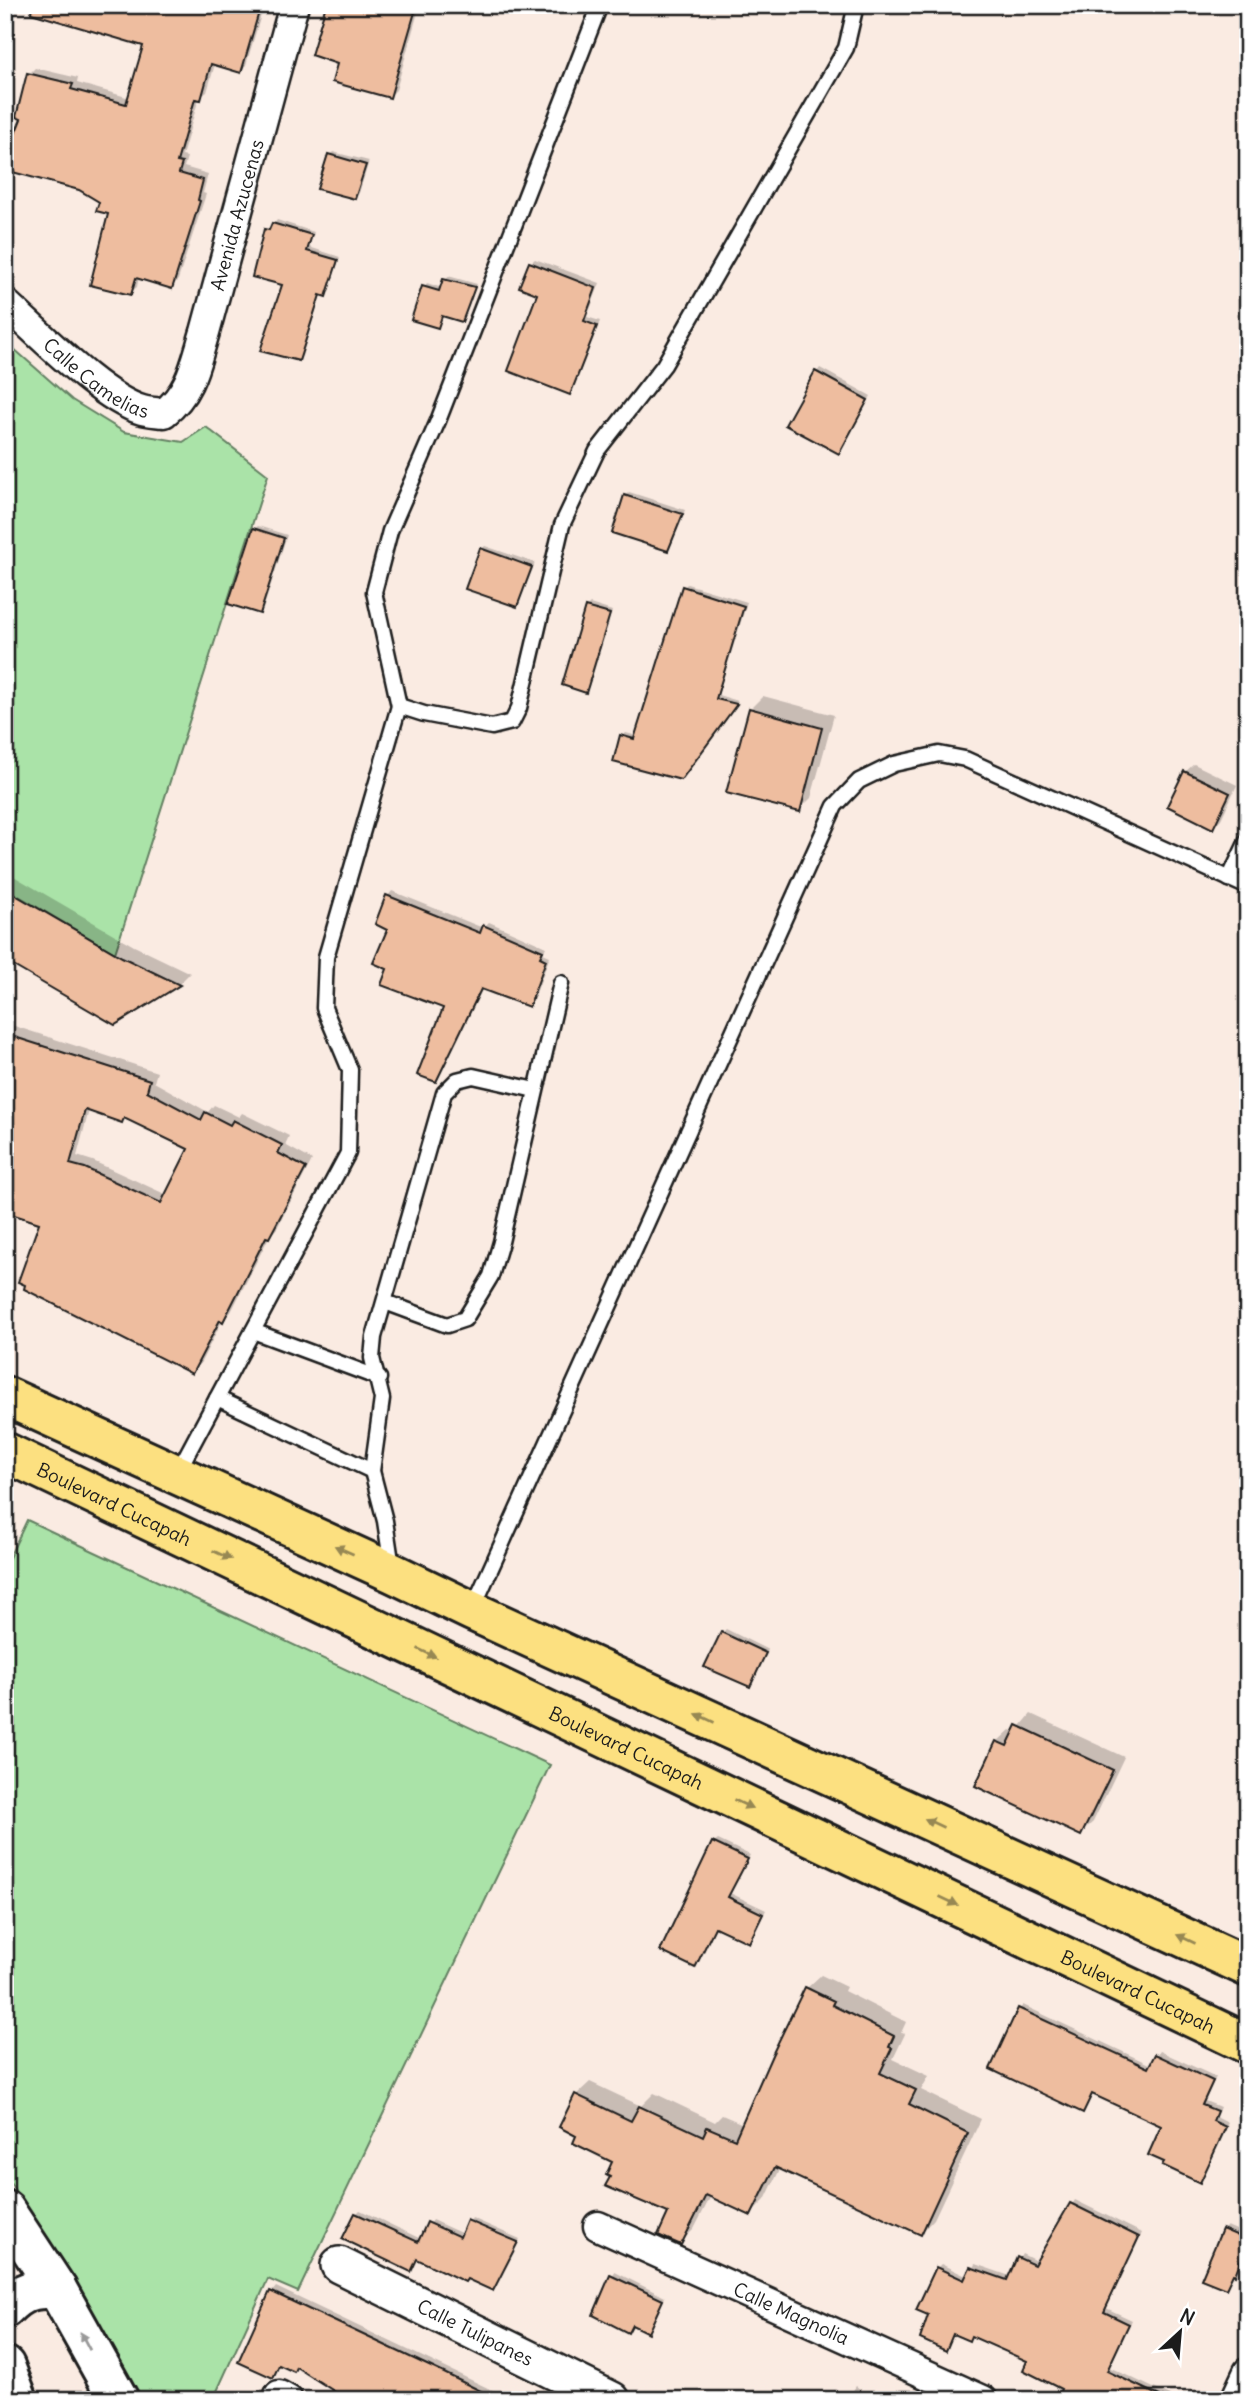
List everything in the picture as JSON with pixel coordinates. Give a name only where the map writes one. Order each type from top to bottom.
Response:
[{"type":"main road","points":[[5,1396],[1248,1967]]},
{"type":"main road","name":"Boulevard Cucapah","points":[[5,1452],[1248,2044]]},
{"type":"main road","points":[[5,2210],[57,2289],[118,2400]]},
{"type":"main road","points":[[5,2308],[15,2297],[26,2291],[57,2289]]},
{"type":"main road","points":[[5,2366],[18,2400]]},
{"type":"street","name":"Avenida Azucenas","points":[[164,413],[179,401],[188,385],[205,332],[294,5]]},
{"type":"street","name":"Calle Camelias","points":[[5,303],[98,385],[142,410],[164,413]]},
{"type":"street","name":"Calle Magnolia","points":[[598,2226],[982,2400]]},
{"type":"street","name":"Calle Tulipanes","points":[[339,2265],[612,2400]]},
{"type":"street","points":[[1235,2400],[1248,2372]]},
{"type":"lane","points":[[176,1475],[348,1153],[350,1070],[324,1008],[326,957],[399,706],[374,592],[390,531],[438,421],[600,5]]},
{"type":"lane","points":[[399,706],[424,714],[492,727],[512,722],[519,708],[562,525],[597,451],[671,353],[846,48],[856,5]]},
{"type":"lane","points":[[472,1611],[835,806],[859,781],[894,764],[939,754],[965,759],[1248,887]]},
{"type":"lane","points":[[1229,879],[1248,839]]},
{"type":"lane","points":[[385,1302],[447,1325],[465,1319],[491,1276],[561,983]]},
{"type":"lane","points":[[393,1573],[385,1521],[372,1471],[382,1399],[372,1358],[374,1337],[444,1093],[457,1080],[473,1076],[535,1090]]},
{"type":"lane","points":[[253,1331],[379,1378]]},
{"type":"lane","points":[[217,1398],[372,1471]]},
{"type":"green space","points":[[5,341],[72,400],[124,432],[183,442],[206,427],[268,475],[115,953],[5,888]]},
{"type":"green space","points":[[27,1520],[550,1765],[298,2292],[268,2279],[213,2400],[143,2400],[5,2174],[5,1566]]},
{"type":"building","points":[[32,5],[261,5],[241,73],[211,64],[201,100],[195,99],[177,162],[182,163],[179,173],[203,180],[198,200],[200,201],[172,289],[136,278],[131,295],[90,285],[108,214],[96,211],[99,202],[79,190],[5,170],[5,159],[21,119],[16,117],[27,73],[73,84],[71,89],[126,104],[143,46],[31,13]]},
{"type":"building","points":[[326,5],[417,5],[390,98],[332,82],[337,64],[311,55]]},
{"type":"building","points":[[328,154],[366,165],[355,199],[317,189]]},
{"type":"building","points":[[272,223],[312,235],[307,251],[338,260],[326,297],[320,295],[299,361],[260,351],[282,285],[252,277],[264,229],[269,230]]},
{"type":"building","points":[[529,262],[596,288],[584,321],[597,326],[570,395],[508,371],[537,294],[519,287]]},
{"type":"building","points":[[443,279],[475,287],[462,322],[442,316],[438,328],[411,320],[422,286],[439,291]]},
{"type":"building","points":[[815,371],[868,400],[839,454],[785,425]]},
{"type":"building","points":[[624,495],[683,514],[668,551],[612,533]]},
{"type":"building","points":[[253,528],[284,538],[260,614],[228,604]]},
{"type":"building","points":[[480,548],[532,567],[517,607],[465,589]]},
{"type":"building","points":[[682,586],[744,606],[716,699],[737,704],[681,780],[613,762],[620,735],[634,739]]},
{"type":"building","points":[[585,607],[610,614],[586,693],[562,685]]},
{"type":"building","points":[[749,708],[822,728],[800,812],[726,793]]},
{"type":"building","points":[[1184,771],[1230,793],[1213,829],[1167,806]]},
{"type":"building","points":[[5,889],[122,957],[180,985],[115,1025],[5,961]]},
{"type":"building","points":[[386,895],[480,933],[483,925],[543,951],[540,957],[546,960],[529,1007],[481,989],[436,1082],[417,1075],[443,1008],[381,985],[387,969],[373,963],[387,930],[375,924]]},
{"type":"building","points":[[5,1034],[150,1080],[147,1091],[201,1120],[205,1112],[230,1125],[233,1120],[282,1145],[278,1153],[306,1168],[192,1374],[24,1289],[25,1285],[18,1282],[39,1223],[5,1212]],"holes":[[[85,1110],[122,1123],[124,1118],[188,1149],[161,1203],[85,1168],[70,1164]]]},
{"type":"building","points":[[721,1632],[766,1653],[750,1687],[704,1667]]},
{"type":"building","points":[[1017,1725],[1113,1770],[1081,1836],[975,1786],[996,1741],[1007,1746]]},
{"type":"building","points":[[712,1842],[748,1859],[728,1897],[763,1914],[749,1943],[715,1927],[695,1968],[660,1951]]},
{"type":"building","points":[[805,1987],[834,2001],[832,2005],[894,2036],[889,2047],[892,2048],[880,2073],[916,2090],[909,2104],[968,2133],[921,2235],[775,2167],[751,2216],[706,2195],[681,2245],[658,2235],[668,2213],[605,2186],[610,2177],[606,2175],[612,2162],[573,2143],[576,2136],[559,2127],[575,2094],[631,2121],[639,2106],[703,2136],[707,2127],[735,2139]]},
{"type":"building","points":[[1018,2008],[1148,2068],[1155,2054],[1213,2081],[1202,2105],[1217,2111],[1213,2121],[1226,2127],[1200,2183],[1162,2165],[1164,2162],[1148,2155],[1161,2126],[1092,2094],[1083,2113],[990,2069]]},
{"type":"building","points":[[1070,2203],[1139,2237],[1104,2312],[1129,2324],[1107,2371],[1168,2400],[1056,2400],[1061,2389],[1023,2370],[1027,2361],[971,2336],[969,2341],[953,2334],[946,2351],[920,2339],[928,2315],[916,2310],[936,2267],[964,2280],[970,2267],[1007,2280],[1017,2257],[1034,2265]]},
{"type":"building","points":[[355,2213],[418,2242],[427,2222],[460,2237],[467,2220],[518,2242],[493,2291],[467,2279],[465,2282],[417,2259],[411,2272],[342,2239]]},
{"type":"building","points":[[1222,2229],[1248,2240],[1235,2275],[1233,2274],[1226,2289],[1201,2279]]},
{"type":"building","points":[[610,2275],[663,2300],[648,2333],[632,2325],[628,2333],[593,2315]]},
{"type":"building","points":[[270,2291],[499,2400],[348,2400],[296,2367],[294,2372],[279,2365],[273,2378],[238,2362]]}]
